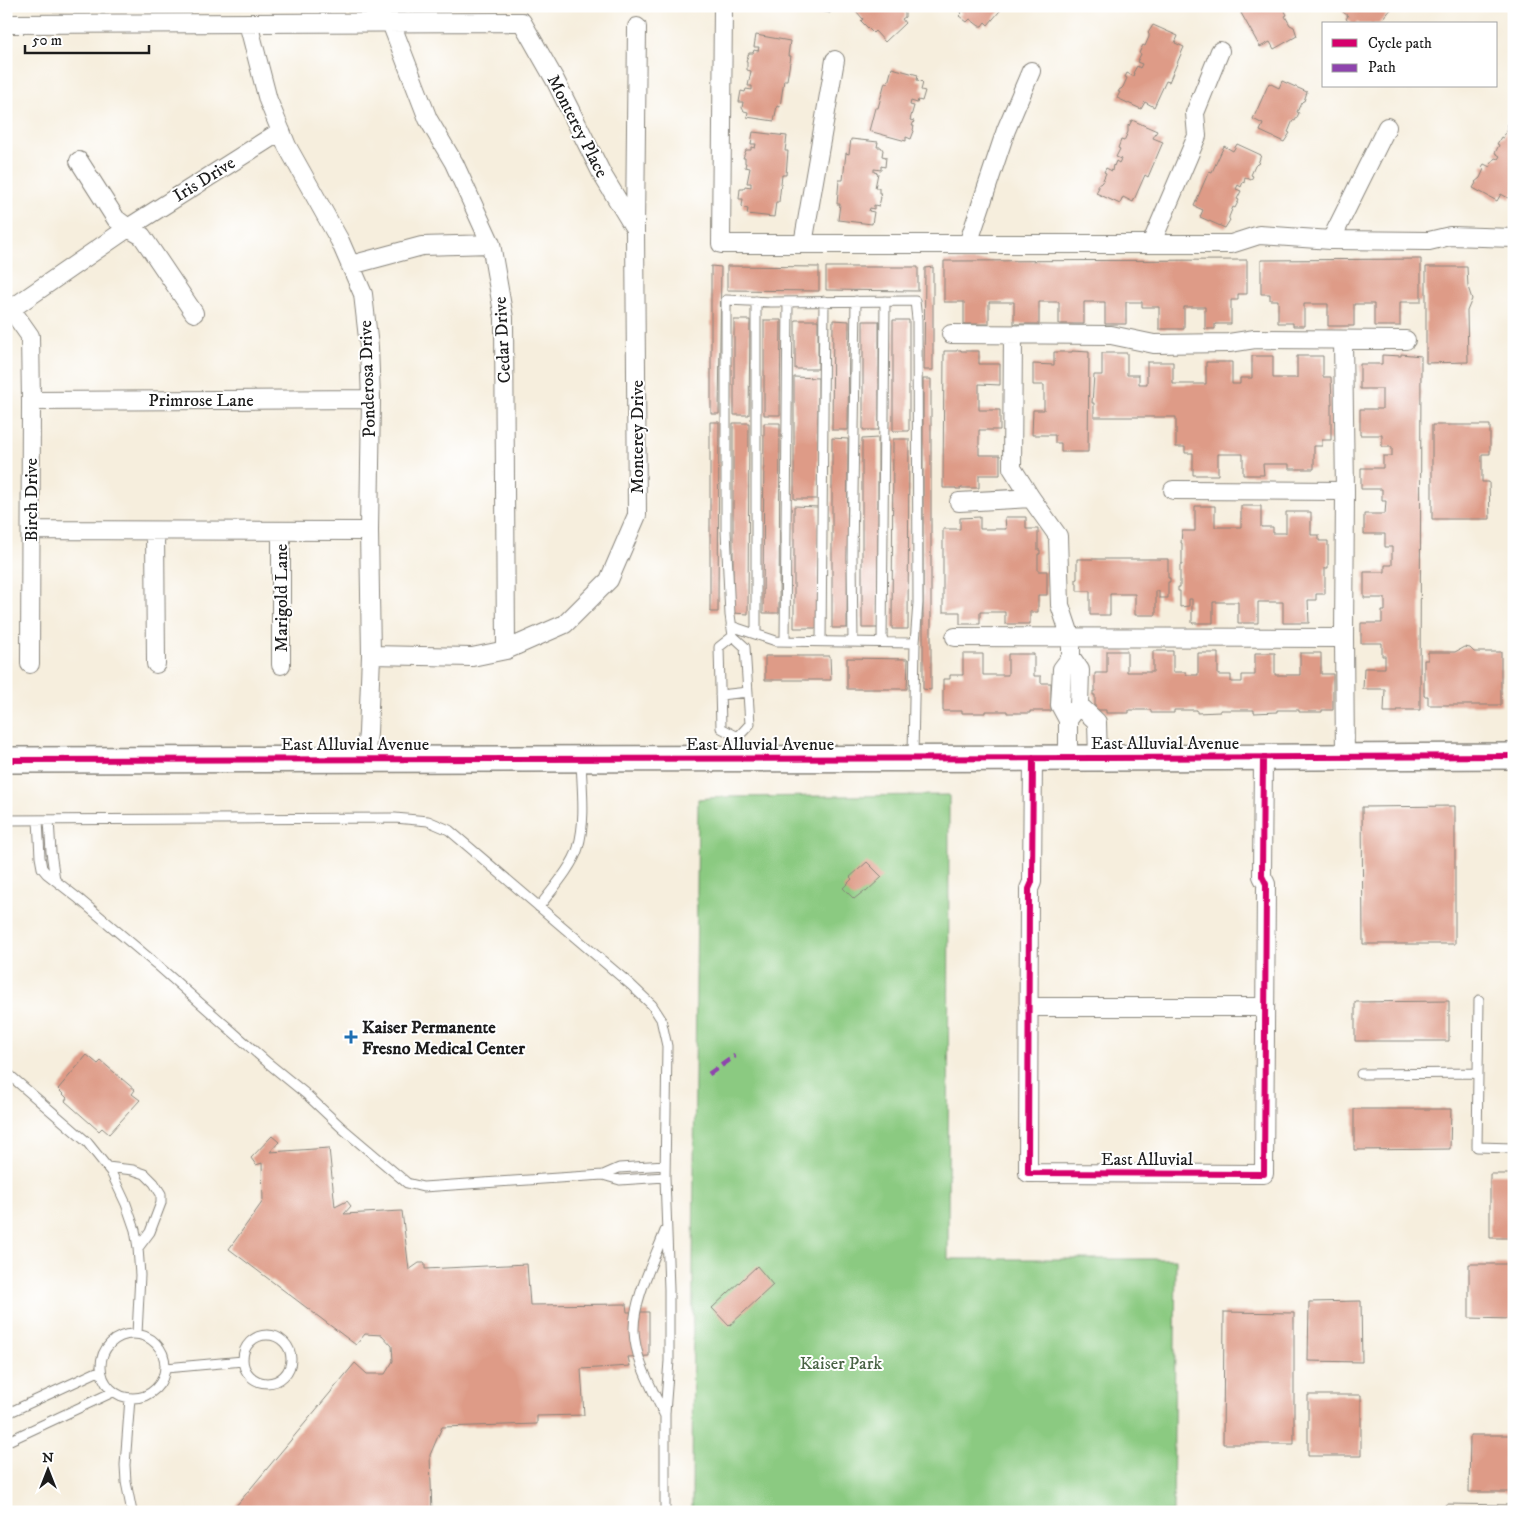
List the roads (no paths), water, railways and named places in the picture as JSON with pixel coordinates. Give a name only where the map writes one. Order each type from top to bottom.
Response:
[{"type":"main road","name":"East Alluvial Avenue","points":[[6,760],[581,759],[738,748],[913,758],[1514,756]]},
{"type":"street","points":[[723,6],[721,244],[1231,244],[1259,234],[1331,240],[1430,241],[1450,236],[1514,238]]},
{"type":"street","name":"Monterey Place","points":[[391,24],[522,22],[555,80],[603,176],[635,229]]},
{"type":"street","name":"Ponderosa Drive","points":[[248,23],[268,100],[287,146],[340,241],[363,294],[369,347],[370,399],[370,655],[368,733],[365,759]]},
{"type":"street","points":[[6,24],[391,24]]},
{"type":"street","name":"Cedar Drive","points":[[391,24],[428,120],[454,163],[491,244],[504,318],[506,650]]},
{"type":"street","name":"Monterey Drive","points":[[370,655],[472,657],[506,650],[565,624],[609,580],[637,515],[635,229],[637,26]]},
{"type":"street","points":[[1151,244],[1197,136],[1195,113],[1220,50]]},
{"type":"street","points":[[803,244],[835,60]]},
{"type":"street","points":[[968,244],[1006,130],[1031,72]]},
{"type":"street","points":[[1331,240],[1387,127]]},
{"type":"street","name":"Iris Drive","points":[[30,336],[9,311],[128,228],[281,130]]},
{"type":"street","points":[[79,161],[116,218],[142,236],[194,313]]},
{"type":"street","points":[[351,265],[422,246],[491,244]]},
{"type":"street","points":[[951,334],[1111,336],[1154,344],[1229,344],[1255,339],[1406,340]]},
{"type":"street","points":[[1013,335],[1012,468],[1058,536],[1060,605],[1070,638],[1071,657],[1080,670],[1079,705],[1068,720]]},
{"type":"street","name":"Birch Drive","points":[[30,336],[30,664]]},
{"type":"street","points":[[1343,340],[1345,757]]},
{"type":"street","name":"Primrose Lane","points":[[31,401],[370,399]]},
{"type":"street","points":[[1173,490],[1345,491]]},
{"type":"street","points":[[959,502],[1031,498]]},
{"type":"street","name":"Marigold Lane","points":[[31,530],[369,530]]},
{"type":"street","points":[[155,530],[156,664]]},
{"type":"street","name":"Marigold Lane","points":[[280,665],[281,530]]},
{"type":"street","points":[[955,637],[1344,638]]},
{"type":"street","points":[[1068,758],[1068,720],[1060,705],[1062,669],[1071,657]]},
{"type":"street","points":[[1079,705],[1097,722],[1098,758]]},
{"type":"street","name":"East Alluvial","points":[[1033,758],[1032,882],[1029,890],[1028,1173],[1264,1174],[1266,884],[1262,876],[1263,758]]},
{"type":"street","points":[[1028,1007],[1265,1007]]},
{"type":"lane","points":[[733,636],[719,647],[721,728],[738,748],[750,724],[745,647],[733,636],[727,576],[726,300],[788,302],[915,301],[917,319],[918,603],[915,643],[913,758]]},
{"type":"lane","points":[[756,301],[756,634]]},
{"type":"lane","points":[[821,641],[824,301]]},
{"type":"lane","points":[[853,642],[852,557],[856,301]]},
{"type":"lane","points":[[882,642],[885,301]]},
{"type":"lane","points":[[785,641],[788,302]]},
{"type":"lane","points":[[731,626],[776,641],[915,643]]},
{"type":"lane","points":[[720,695],[748,692]]},
{"type":"lane","points":[[539,906],[572,861],[578,849],[582,829],[581,759]]},
{"type":"lane","points":[[6,820],[395,818],[428,821],[449,830],[652,1005],[660,1019],[667,1046],[665,1177],[669,1289],[669,1361],[665,1417],[665,1512]]},
{"type":"lane","points":[[38,820],[42,868],[156,964],[407,1183],[423,1187],[603,1175],[619,1168],[665,1165]]},
{"type":"lane","points":[[49,820],[51,852],[56,880]]},
{"type":"lane","points":[[1479,1000],[1477,1147],[1514,1148]]},
{"type":"lane","points":[[6,1072],[87,1142],[111,1172],[126,1204],[135,1230],[138,1248],[140,1275],[137,1334]]},
{"type":"lane","points":[[1361,1074],[1478,1074]]},
{"type":"lane","points":[[107,1167],[133,1170],[145,1174],[161,1194],[161,1203],[150,1232],[138,1248]]},
{"type":"lane","points":[[603,1175],[620,1180],[665,1177]]},
{"type":"lane","points":[[665,1417],[643,1368],[636,1347],[634,1316],[641,1292],[666,1228]]},
{"type":"lane","points":[[127,1334],[137,1334],[146,1336],[161,1349],[165,1358],[166,1368],[164,1378],[150,1394],[141,1398],[130,1398],[113,1392],[107,1386],[101,1370],[101,1360],[104,1351],[110,1343],[127,1334]]},
{"type":"lane","points":[[266,1335],[272,1335],[284,1342],[289,1349],[291,1357],[287,1373],[273,1382],[257,1380],[250,1376],[245,1369],[243,1361],[244,1352],[248,1345],[253,1340],[266,1335]]},
{"type":"lane","points":[[166,1368],[243,1361]]},
{"type":"lane","points":[[7,1413],[101,1370]]},
{"type":"lane","points":[[6,1442],[113,1392]]},
{"type":"lane","points":[[130,1398],[125,1465],[126,1482],[132,1512]]},
{"type":"lane","points":[[6,1448],[20,1436]]},
{"type":"place","name":"Kaiser Permanente Fresno Medical Center","points":[[351,1037]]},
{"type":"park label","name":"Kaiser Park","points":[[841,1363]]}]
